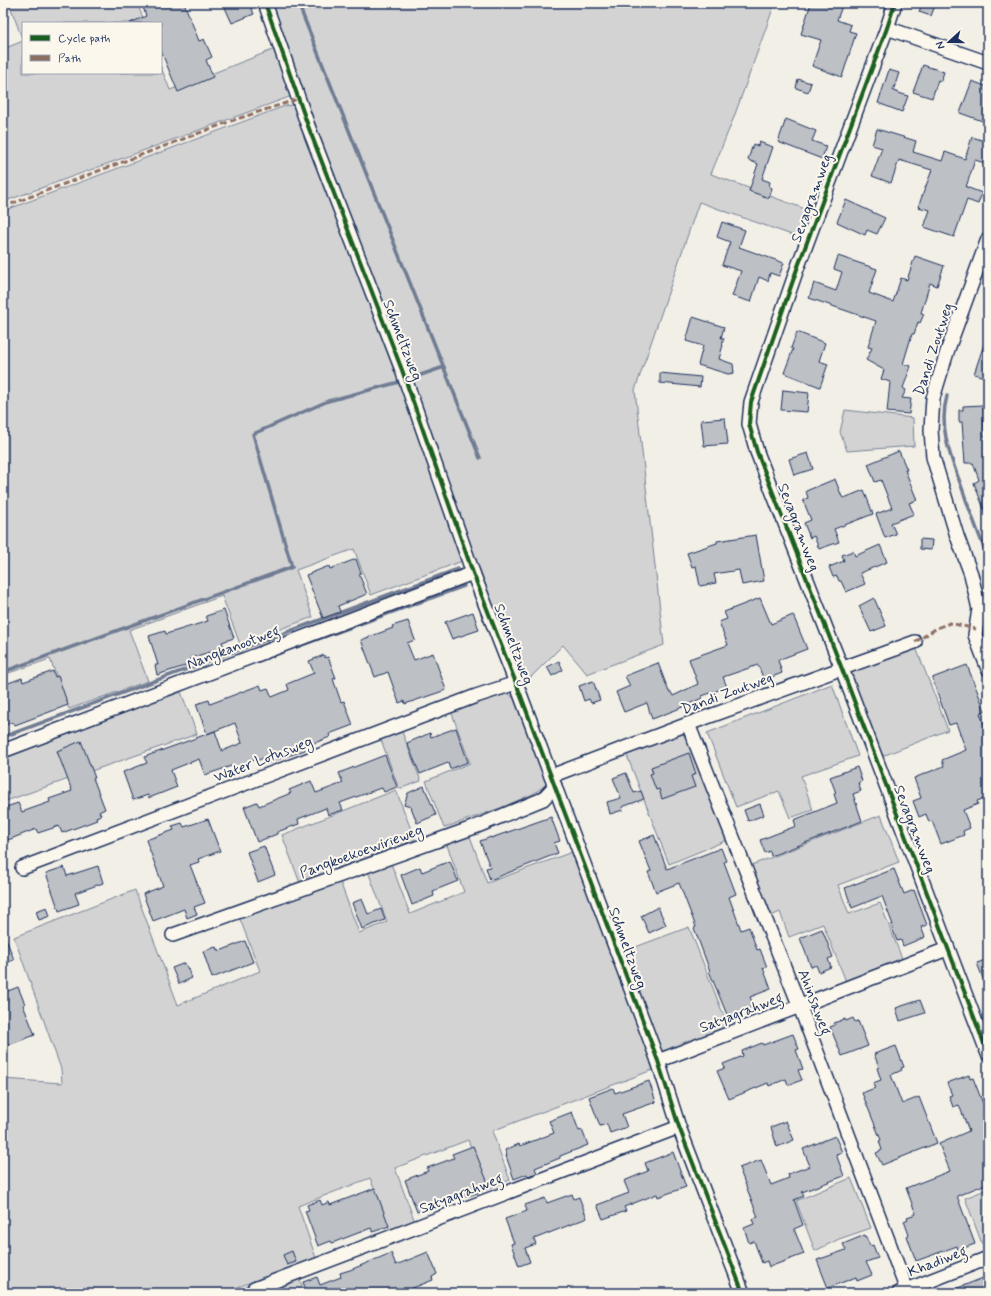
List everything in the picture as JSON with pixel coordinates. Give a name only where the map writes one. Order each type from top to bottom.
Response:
[{"type":"street","name":"Schmeltzweg","points":[[264,3],[308,126],[409,389],[473,573],[553,781],[658,1061],[679,1127],[743,1293]]},
{"type":"street","name":"Sevagramweg","points":[[895,3],[797,269],[751,402],[749,424],[757,452],[842,669],[988,1054]]},
{"type":"street","points":[[887,28],[988,63]]},
{"type":"street","name":"Dandi Zoutweg","points":[[988,239],[948,349],[933,398],[931,430],[933,457],[957,536],[971,574],[979,609],[976,635],[988,669]]},
{"type":"street","name":"Nangkanootweg","points":[[3,751],[473,573]]},
{"type":"street","name":"Dandi Zoutweg","points":[[553,781],[688,724],[915,642]]},
{"type":"street","name":"Water Lotusweg","points":[[22,868],[469,698],[516,683]]},
{"type":"street","name":"Ahinsaweg","points":[[688,724],[800,1007],[905,1292]]},
{"type":"street","name":"Pangkoekoewirieweg","points":[[173,935],[474,827],[543,799],[553,781]]},
{"type":"street","name":"Satyagrahweg","points":[[658,1061],[947,949]]},
{"type":"street","name":"Satyagrahweg","points":[[254,1289],[679,1127]]},
{"type":"street","name":"Khadiweg","points":[[905,1292],[988,1258]]},
{"type":"shaded area","points":[[9,3],[137,3],[145,22],[22,22],[22,38]]},
{"type":"shaded area","points":[[270,3],[775,3],[734,117],[711,174],[813,212],[803,239],[699,202],[635,390],[664,645],[587,674],[563,645],[523,685],[323,153]]},
{"type":"shaded area","points":[[22,41],[22,74],[162,74],[162,70],[170,90],[275,49],[292,96],[3,202],[3,49]]},
{"type":"shaded area","points":[[292,105],[297,108],[465,560],[371,595],[354,549],[296,570],[313,617],[240,644],[222,596],[129,630],[148,681],[69,709],[50,659],[3,675],[3,211],[285,106]]},
{"type":"shaded area","points":[[845,410],[913,418],[914,446],[847,451],[840,432]]},
{"type":"shaded area","points":[[915,645],[948,730],[880,757],[851,682],[851,674],[853,669]]},
{"type":"shaded area","points":[[832,684],[858,756],[801,776],[813,810],[790,818],[779,791],[736,807],[707,733]]},
{"type":"shaded area","points":[[181,692],[197,734],[3,802],[3,756]]},
{"type":"shaded area","points":[[501,693],[508,693],[518,702],[548,783],[533,794],[500,808],[444,828],[426,781],[470,763],[451,711]]},
{"type":"shaded area","points":[[401,729],[421,781],[399,789],[380,737]]},
{"type":"shaded area","points":[[680,733],[685,733],[730,839],[669,864],[626,753]]},
{"type":"shaded area","points":[[396,790],[415,840],[300,883],[282,835]]},
{"type":"shaded area","points":[[881,815],[899,862],[838,885],[849,914],[880,903],[903,961],[847,984],[823,924],[789,937],[780,912],[769,917],[749,866]]},
{"type":"shaded area","points":[[467,828],[487,883],[575,851],[655,1069],[492,1131],[510,1180],[487,1189],[468,1140],[395,1168],[415,1222],[390,1231],[370,1178],[298,1206],[316,1258],[222,1293],[3,1293],[3,1079],[62,1083],[61,1069],[14,937],[135,890],[178,1005],[260,971],[238,914],[338,876],[359,933],[387,922],[366,866],[389,858],[410,914],[464,892],[444,837]]},
{"type":"shaded area","points":[[689,927],[729,1029],[664,1052],[659,1050],[622,952]]},
{"type":"shaded area","points":[[851,1178],[871,1228],[839,1239],[815,1251],[796,1201]]},
{"type":"shaded area","points":[[988,1189],[988,1250],[985,1252],[965,1198]]},
{"type":"shaded area","points":[[298,1275],[305,1293],[278,1293],[274,1284]]},
{"type":"building","points":[[154,3],[184,3],[199,41],[204,39],[212,57],[206,60],[213,77],[178,92],[162,53],[162,22],[132,22],[146,16],[143,7]]},
{"type":"building","points":[[223,3],[249,3],[254,14],[232,23]]},
{"type":"building","points":[[811,3],[843,3],[837,20],[851,25],[849,31],[856,33],[842,77],[812,66],[821,40],[801,34]]},
{"type":"building","points":[[922,3],[936,3],[931,16],[919,12]]},
{"type":"building","points":[[923,65],[944,72],[941,81],[938,80],[932,98],[913,92]]},
{"type":"building","points":[[889,70],[899,73],[893,91],[908,96],[902,112],[878,103]]},
{"type":"building","points":[[798,79],[811,83],[808,92],[796,88]]},
{"type":"building","points":[[972,81],[988,87],[988,123],[960,113]]},
{"type":"building","points":[[786,119],[816,131],[812,141],[826,146],[822,159],[778,142]]},
{"type":"building","points":[[877,129],[916,141],[913,152],[942,161],[945,152],[965,159],[972,137],[988,142],[988,164],[975,160],[966,187],[982,193],[978,204],[967,200],[954,237],[924,227],[930,210],[918,207],[932,170],[899,160],[891,183],[872,176],[882,148],[872,145]]},
{"type":"building","points":[[759,142],[773,147],[762,179],[770,182],[769,186],[772,188],[769,198],[749,191],[758,164],[748,160],[753,144],[758,146]]},
{"type":"building","points":[[846,200],[885,218],[877,234],[867,230],[865,235],[837,222]]},
{"type":"building","points":[[722,222],[745,230],[739,247],[784,263],[779,276],[770,273],[768,281],[759,277],[751,302],[732,296],[741,271],[722,265],[730,242],[717,237]]},
{"type":"building","points":[[838,256],[877,269],[869,293],[893,302],[901,278],[907,280],[915,256],[944,266],[937,286],[930,283],[921,313],[924,314],[920,323],[918,322],[914,334],[912,334],[903,364],[911,366],[903,388],[906,390],[902,398],[911,399],[909,414],[887,412],[890,382],[881,379],[884,370],[866,360],[872,348],[868,347],[876,321],[809,298],[814,283],[836,291],[842,272],[834,269]]},
{"type":"building","points":[[693,317],[724,327],[721,338],[724,338],[723,345],[719,359],[733,364],[734,373],[728,374],[698,365],[703,346],[686,341]]},
{"type":"building","points":[[797,332],[825,343],[819,361],[828,364],[820,387],[784,373],[793,349],[791,348]]},
{"type":"building","points":[[986,338],[988,338],[988,378],[974,374]]},
{"type":"building","points":[[660,373],[701,377],[700,387],[660,383]]},
{"type":"building","points":[[783,390],[809,393],[807,412],[781,410]]},
{"type":"building","points":[[983,405],[984,436],[988,436],[987,517],[974,483],[979,480],[973,463],[965,463],[962,422],[959,422],[959,410],[963,410],[963,406]]},
{"type":"building","points":[[725,418],[728,444],[704,446],[701,420]]},
{"type":"building","points":[[899,451],[917,500],[909,503],[914,514],[891,523],[896,534],[885,538],[876,514],[892,508],[881,480],[875,482],[868,464]]},
{"type":"building","points":[[808,453],[813,469],[794,475],[789,459]]},
{"type":"building","points":[[835,479],[842,497],[844,498],[864,490],[873,514],[834,529],[839,542],[819,549],[814,536],[810,538],[804,523],[811,520],[803,500],[808,498],[806,491]]},
{"type":"building","points":[[756,535],[764,581],[742,585],[739,570],[714,574],[716,583],[700,586],[696,566],[692,567],[687,553],[717,543],[717,541]]},
{"type":"building","points":[[920,539],[932,540],[931,550],[920,549]]},
{"type":"building","points":[[880,545],[887,562],[860,573],[865,584],[846,592],[837,576],[833,577],[829,567],[844,561],[842,555],[853,551],[855,556]]},
{"type":"building","points":[[356,559],[361,573],[359,574],[367,594],[338,606],[340,612],[323,618],[306,575],[329,566],[330,569]]},
{"type":"building","points":[[760,598],[771,624],[793,615],[807,649],[778,660],[782,673],[764,680],[758,665],[723,677],[727,687],[702,696],[702,698],[652,719],[647,703],[624,712],[616,692],[630,686],[625,676],[658,663],[669,692],[671,692],[673,696],[698,684],[689,659],[728,645],[719,622],[727,619],[724,612]]},
{"type":"building","points":[[874,598],[886,626],[871,632],[859,606]]},
{"type":"building","points":[[224,610],[234,638],[222,642],[226,651],[212,656],[210,652],[190,658],[191,664],[157,675],[155,665],[158,665],[149,636],[165,631],[166,634],[208,621],[206,616]]},
{"type":"building","points":[[473,612],[479,630],[452,639],[445,622]]},
{"type":"building","points":[[408,621],[415,640],[407,643],[414,660],[433,653],[446,690],[405,704],[404,701],[399,703],[388,672],[375,677],[361,640],[393,628],[392,626]]},
{"type":"building","points":[[324,655],[325,658],[328,657],[336,678],[333,679],[341,702],[344,701],[353,725],[329,734],[330,737],[304,747],[305,750],[265,764],[263,758],[257,761],[257,759],[235,768],[234,765],[205,775],[199,759],[171,770],[177,787],[149,798],[148,795],[133,800],[123,772],[147,763],[144,757],[207,734],[196,704],[209,700],[210,704],[260,685],[262,690],[268,688],[272,697],[289,690],[287,684],[314,673],[309,661]],"holes":[[[235,723],[242,743],[222,751],[215,731]]]},
{"type":"building","points":[[559,661],[563,670],[552,676],[547,667]]},
{"type":"building","points":[[967,665],[985,711],[980,713],[988,735],[988,797],[977,801],[978,804],[963,810],[970,828],[963,831],[964,835],[941,844],[932,821],[929,822],[926,814],[919,817],[913,801],[921,798],[914,778],[944,766],[942,760],[966,750],[956,723],[949,725],[932,678]]},
{"type":"building","points":[[53,671],[55,677],[58,676],[68,705],[15,725],[13,722],[3,726],[3,685],[22,678],[23,682]]},
{"type":"building","points":[[593,681],[600,700],[591,703],[589,699],[584,701],[579,686]]},
{"type":"building","points":[[456,728],[468,762],[450,769],[448,763],[420,774],[407,743],[430,733],[431,737]]},
{"type":"building","points":[[81,741],[105,809],[99,812],[101,815],[96,817],[97,820],[62,833],[59,826],[38,833],[36,829],[8,840],[3,826],[3,808],[18,803],[22,812],[50,802],[49,799],[72,791],[57,751]]},
{"type":"building","points":[[689,753],[696,774],[691,776],[695,787],[662,799],[659,789],[656,790],[650,774],[653,773],[651,767]]},
{"type":"building","points":[[385,755],[397,787],[384,792],[382,788],[378,789],[340,803],[343,810],[328,815],[326,808],[298,819],[299,824],[277,832],[277,834],[257,842],[244,807],[257,802],[259,806],[291,793],[289,790],[311,781],[316,793],[343,783],[339,773]]},
{"type":"building","points":[[857,767],[862,781],[858,783],[861,791],[853,794],[862,821],[771,856],[770,851],[765,853],[760,840],[796,826],[794,820],[837,803],[834,794],[836,793],[830,777]]},
{"type":"building","points":[[626,773],[634,793],[641,791],[644,799],[622,807],[623,810],[610,814],[607,802],[621,798],[613,778]]},
{"type":"building","points":[[424,786],[436,815],[417,823],[411,807],[404,805],[408,793]]},
{"type":"building","points":[[760,804],[764,815],[748,821],[744,810]]},
{"type":"building","points":[[551,817],[560,841],[554,843],[558,853],[490,880],[486,868],[490,867],[480,841]]},
{"type":"building","points":[[208,819],[220,851],[198,859],[199,862],[190,865],[205,903],[194,907],[197,914],[187,918],[184,909],[153,921],[143,894],[163,886],[146,840],[174,830],[172,826],[182,823],[184,827]]},
{"type":"building","points":[[654,835],[667,869],[721,848],[726,861],[724,862],[736,894],[729,897],[741,930],[749,927],[757,950],[760,949],[767,967],[763,968],[771,989],[750,997],[754,1006],[728,1017],[709,971],[694,928],[696,927],[679,883],[656,892],[648,872],[651,871],[639,841]]},
{"type":"building","points":[[264,846],[275,875],[258,882],[247,852]]},
{"type":"building","points":[[450,861],[458,881],[433,891],[434,896],[412,905],[401,875],[420,867],[422,872]]},
{"type":"building","points":[[98,866],[103,883],[75,893],[79,904],[59,911],[46,873],[64,867],[67,876]]},
{"type":"building","points":[[894,869],[904,894],[914,890],[927,925],[921,927],[925,937],[903,946],[901,940],[897,941],[891,925],[893,925],[882,896],[852,908],[845,888]]},
{"type":"building","points":[[362,899],[368,914],[381,909],[385,920],[362,929],[352,903]]},
{"type":"building","points":[[47,907],[50,916],[39,920],[36,911]]},
{"type":"building","points":[[658,907],[666,925],[649,933],[641,916]]},
{"type":"building","points":[[822,929],[833,957],[828,959],[831,967],[819,972],[816,965],[811,967],[800,938]]},
{"type":"building","points":[[4,933],[14,960],[3,964],[3,934]]},
{"type":"building","points":[[245,941],[253,962],[212,978],[203,951],[216,947],[217,950],[219,949],[220,951]]},
{"type":"building","points":[[988,959],[988,989],[987,989],[977,963]]},
{"type":"building","points":[[185,963],[192,978],[179,984],[172,968]]},
{"type":"building","points":[[18,987],[25,1004],[23,1005],[35,1035],[3,1047],[3,993]]},
{"type":"building","points":[[920,1000],[925,1013],[900,1021],[896,1008]]},
{"type":"building","points":[[853,1018],[855,1022],[858,1021],[868,1046],[842,1056],[830,1027],[835,1025],[834,1023]]},
{"type":"building","points":[[793,1034],[799,1049],[796,1050],[803,1069],[798,1070],[802,1080],[788,1085],[786,1079],[769,1086],[768,1083],[729,1099],[717,1071],[725,1068],[723,1064],[743,1056],[742,1051],[762,1043],[763,1045]]},
{"type":"building","points":[[896,1046],[904,1067],[901,1068],[902,1070],[891,1075],[902,1104],[919,1097],[937,1143],[882,1165],[876,1153],[882,1150],[879,1141],[881,1140],[862,1093],[875,1088],[873,1083],[881,1080],[877,1068],[879,1067],[874,1054]]},
{"type":"building","points":[[969,1075],[970,1079],[973,1078],[984,1106],[988,1105],[988,1120],[984,1121],[988,1130],[988,1148],[985,1150],[988,1159],[988,1183],[957,1196],[975,1244],[958,1250],[957,1246],[916,1261],[907,1236],[909,1235],[904,1221],[908,1219],[907,1217],[916,1214],[906,1188],[950,1171],[939,1144],[969,1131],[959,1105],[953,1107],[949,1096],[952,1095],[947,1083]]},
{"type":"building","points":[[649,1081],[656,1102],[622,1114],[627,1127],[610,1133],[607,1124],[600,1126],[589,1097],[613,1088],[615,1093]]},
{"type":"building","points":[[572,1112],[579,1131],[582,1130],[588,1145],[535,1168],[537,1173],[528,1176],[527,1174],[514,1179],[505,1150],[554,1133],[549,1121]]},
{"type":"building","points":[[786,1121],[794,1140],[777,1147],[771,1127]]},
{"type":"building","points":[[835,1136],[842,1152],[836,1154],[844,1176],[802,1192],[804,1196],[794,1200],[803,1225],[794,1229],[804,1254],[769,1267],[767,1261],[762,1263],[754,1241],[749,1243],[744,1228],[754,1224],[752,1219],[758,1217],[739,1168],[761,1160],[771,1185],[789,1178],[788,1174],[810,1166],[803,1149]]},
{"type":"building","points":[[473,1146],[490,1188],[441,1205],[440,1203],[417,1212],[405,1180],[428,1171],[427,1168],[454,1158],[452,1154]]},
{"type":"building","points":[[673,1152],[686,1187],[658,1197],[657,1194],[624,1207],[626,1211],[603,1219],[597,1205],[629,1193],[624,1181],[648,1171],[645,1163]]},
{"type":"building","points":[[375,1188],[389,1226],[373,1232],[371,1228],[332,1243],[331,1241],[318,1246],[305,1211],[309,1210],[307,1205],[320,1200],[322,1205],[329,1202],[330,1205]]},
{"type":"building","points":[[572,1194],[574,1199],[579,1197],[587,1218],[534,1239],[536,1244],[525,1248],[530,1262],[519,1266],[511,1244],[514,1243],[505,1219],[527,1211],[525,1205],[545,1198],[547,1203]]},
{"type":"building","points":[[865,1235],[870,1246],[873,1245],[878,1258],[866,1262],[872,1275],[857,1281],[856,1277],[828,1288],[817,1260],[846,1250],[843,1244]]},
{"type":"building","points":[[292,1251],[296,1262],[287,1265],[283,1255]]},
{"type":"building","points":[[428,1252],[437,1274],[432,1277],[433,1280],[400,1293],[301,1293],[306,1290],[303,1282],[317,1277],[320,1285],[341,1277],[340,1273],[391,1253],[396,1265]]},
{"type":"building","points":[[988,1276],[988,1286],[984,1288],[986,1293],[945,1293]]},
{"type":"waterway","points":[[298,3],[480,458]]},
{"type":"waterway","points":[[409,379],[444,367]]},
{"type":"waterway","points":[[3,672],[292,567],[253,434],[328,401],[403,381]]},
{"type":"waterway","points":[[947,396],[944,420],[947,443],[971,515],[988,558]]},
{"type":"waterway","points":[[3,737],[458,569]]},
{"type":"waterway","points":[[296,647],[464,586]]},
{"type":"marked path","points":[[3,207],[231,121],[298,99]]},
{"type":"marked path","points":[[915,642],[937,628],[950,623],[976,629]]},
{"type":"cycle path","points":[[265,3],[308,126],[402,370],[473,573],[516,683],[658,1061],[679,1127],[743,1293]]},
{"type":"cycle path","points":[[895,3],[797,269],[751,402],[749,424],[757,452],[842,669],[988,1054]]}]
